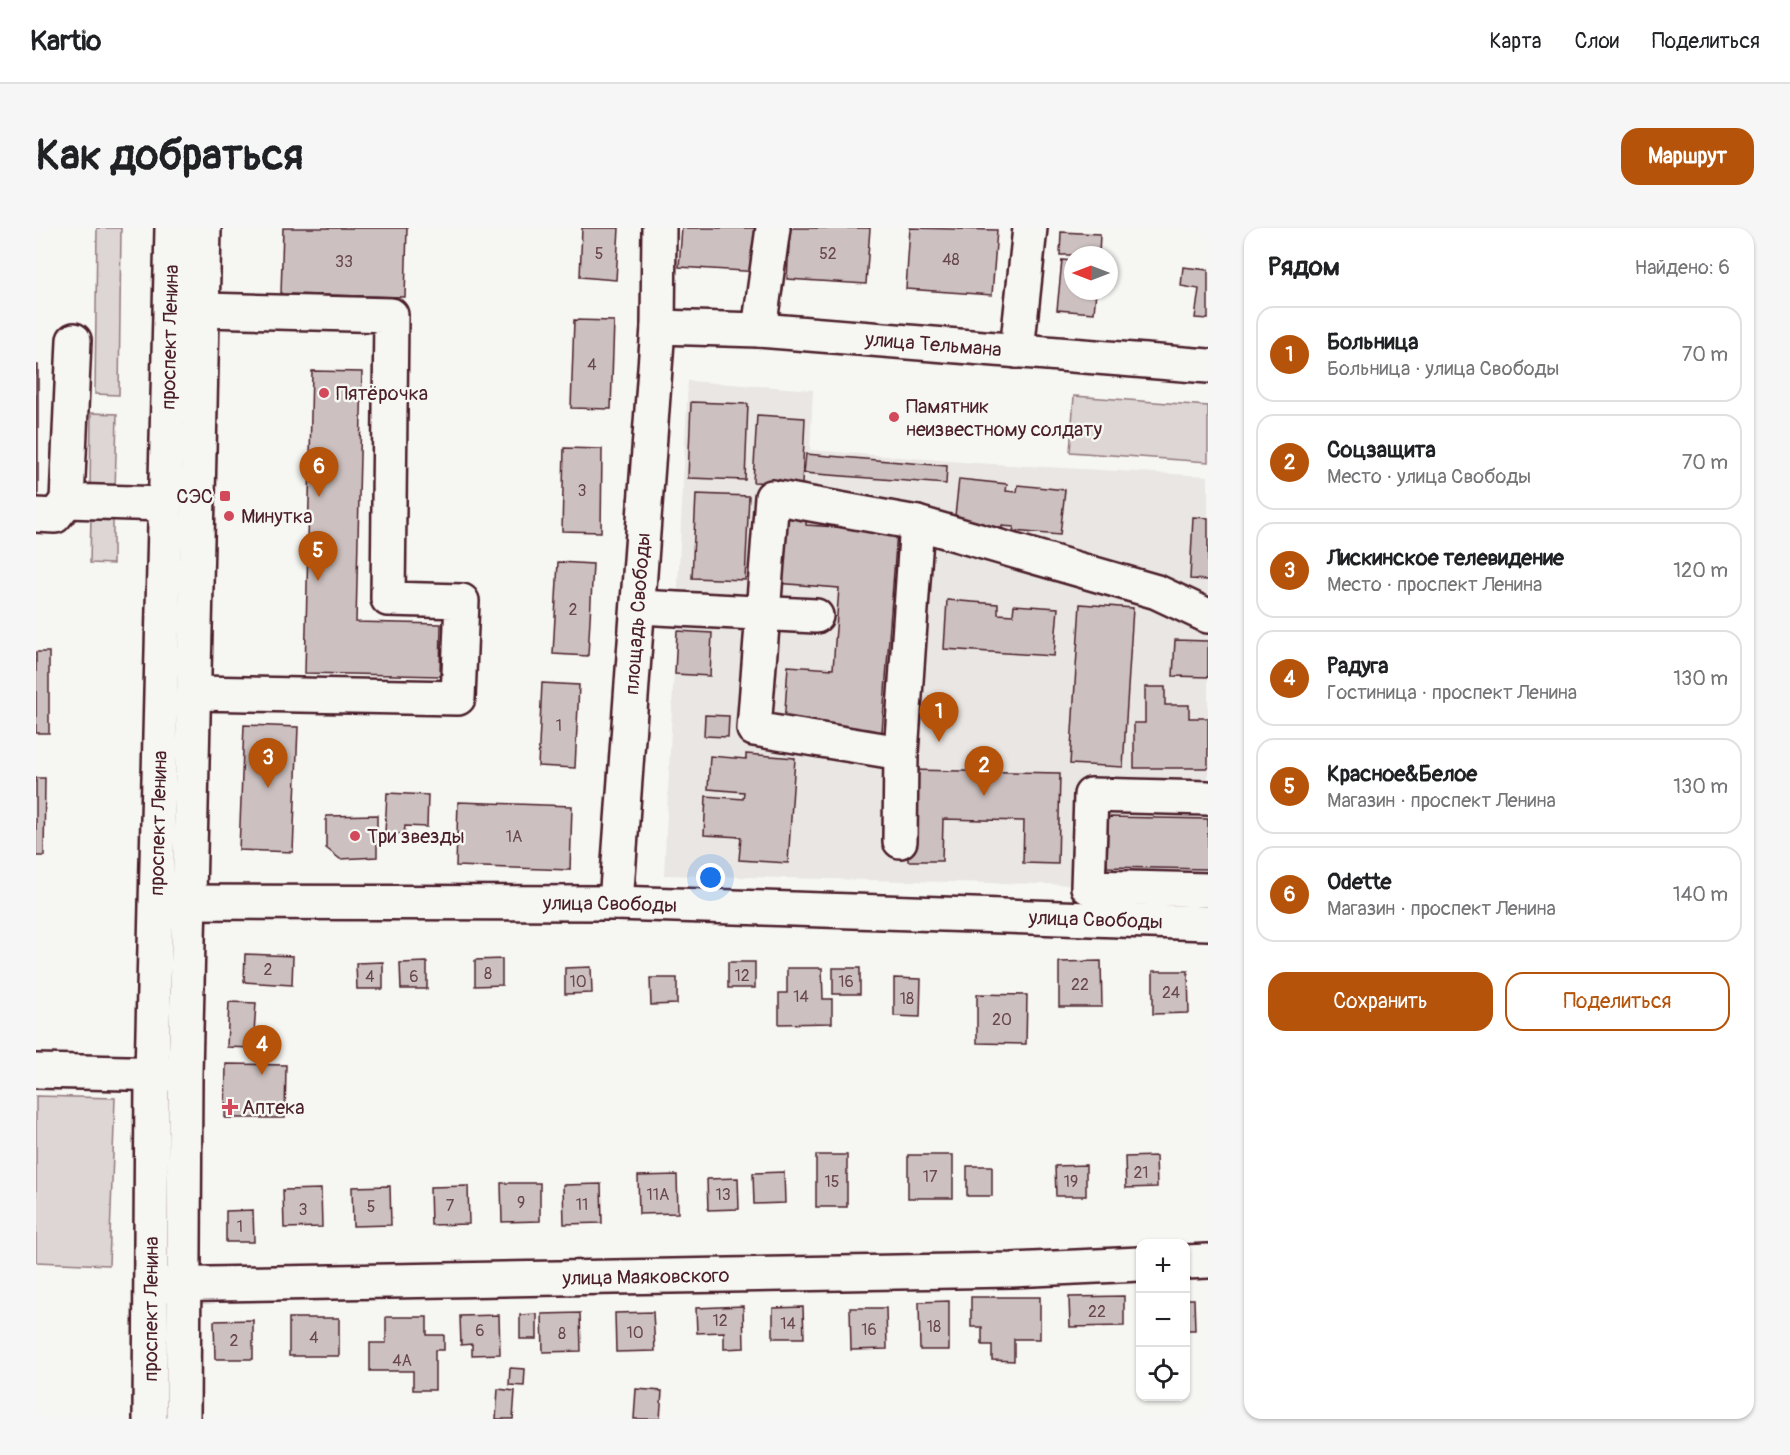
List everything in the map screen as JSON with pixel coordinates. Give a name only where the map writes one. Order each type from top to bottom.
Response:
[{"type":"street","name":"проспект Ленина","points":[[150,1419],[155,902],[172,228]]},
{"type":"street","name":"проспект Ленина","points":[[183,1419],[188,902],[204,228]]},
{"type":"street","name":"площадь Свободы","points":[[616,903],[658,327],[659,228]]},
{"type":"street","points":[[759,330],[773,228]]},
{"type":"street","points":[[1017,351],[1030,228]]},
{"type":"street","points":[[194,693],[458,699],[462,601],[388,599],[391,315],[203,310]]},
{"type":"street","name":"улица Тельмана","points":[[658,327],[759,330],[1208,366]]},
{"type":"street","points":[[36,515],[55,516],[67,501],[74,339]]},
{"type":"street","points":[[901,753],[754,729],[772,497],[917,523],[1157,592],[1208,616]]},
{"type":"street","points":[[67,501],[165,504]]},
{"type":"street","points":[[900,841],[901,753],[917,523]]},
{"type":"street","points":[[638,607],[816,616]]},
{"type":"street","points":[[1208,798],[1091,795],[1088,887],[1208,890]]},
{"type":"street","name":"улица Свободы","points":[[155,902],[616,903],[1208,923]]},
{"type":"street","points":[[36,1071],[185,1074]]},
{"type":"street","points":[[1190,1262],[1208,1261]]},
{"type":"street","name":"улица Маяковского","points":[[151,1285],[1012,1270],[1136,1264]]},
{"type":"shaded area","points":[[97,228],[121,228],[119,395],[95,394]]},
{"type":"shaded area","points":[[688,381],[813,390],[810,450],[974,463],[1208,476],[1208,888],[664,875]]},
{"type":"shaded area","points":[[1074,396],[1208,406],[1208,462],[1070,452]]},
{"type":"shaded area","points":[[91,413],[117,414],[115,493],[90,492]]},
{"type":"shaded area","points":[[91,515],[113,515],[113,564],[90,563]]},
{"type":"shaded area","points":[[36,1096],[115,1098],[109,1265],[36,1262]]},
{"type":"building","points":[[283,228],[407,228],[405,297],[281,294]]},
{"type":"building","points":[[582,228],[619,228],[616,280],[580,277]]},
{"type":"building","points":[[682,228],[763,228],[760,272],[679,267]]},
{"type":"building","points":[[790,228],[870,228],[866,284],[787,279]]},
{"type":"building","points":[[910,228],[997,230],[992,295],[906,289]]},
{"type":"building","points":[[1061,232],[1100,234],[1099,246],[1064,246],[1064,255],[1060,255]]},
{"type":"building","points":[[1062,260],[1064,260],[1064,300],[1095,300],[1094,313],[1057,310]]},
{"type":"building","points":[[1183,267],[1208,270],[1208,319],[1195,318],[1199,289],[1181,286]]},
{"type":"building","points":[[574,320],[614,321],[611,409],[571,408]]},
{"type":"building","points":[[36,365],[38,365],[38,501],[36,501]]},
{"type":"building","points":[[312,371],[362,372],[356,622],[441,624],[440,676],[305,673]]},
{"type":"building","points":[[691,402],[748,404],[745,480],[688,478]]},
{"type":"building","points":[[757,415],[805,418],[802,484],[753,482]]},
{"type":"building","points":[[564,448],[602,449],[601,532],[562,531]]},
{"type":"building","points":[[806,454],[947,466],[946,484],[804,473]]},
{"type":"building","points":[[959,479],[1007,484],[1006,491],[1017,492],[1018,485],[1065,490],[1060,535],[1013,531],[1014,527],[1002,526],[1002,530],[954,525]]},
{"type":"building","points":[[696,494],[749,496],[745,580],[692,578]]},
{"type":"building","points":[[782,507],[807,508],[806,525],[897,531],[882,732],[784,725],[788,666],[833,669],[839,588],[776,583]]},
{"type":"building","points":[[1193,517],[1208,518],[1208,580],[1190,579]]},
{"type":"building","points":[[558,562],[593,564],[588,656],[553,654]]},
{"type":"building","points":[[947,600],[998,604],[998,614],[1013,615],[1014,605],[1058,608],[1054,656],[944,649]]},
{"type":"building","points":[[1080,604],[1133,608],[1123,767],[1070,764]]},
{"type":"building","points":[[677,631],[712,633],[710,676],[675,674]]},
{"type":"building","points":[[1175,640],[1208,641],[1208,677],[1173,676]]},
{"type":"building","points":[[36,652],[49,652],[49,733],[36,733]]},
{"type":"building","points":[[542,683],[579,685],[575,768],[538,766]]},
{"type":"building","points":[[1145,687],[1165,687],[1165,705],[1189,705],[1189,718],[1208,718],[1208,768],[1134,768],[1134,723],[1145,723]]},
{"type":"building","points":[[705,715],[729,716],[728,737],[704,736]]},
{"type":"building","points":[[244,725],[298,727],[293,852],[239,850]]},
{"type":"building","points":[[746,754],[795,758],[788,863],[739,860],[741,837],[704,835],[706,796],[743,799],[744,792],[708,789],[710,756],[746,759]]},
{"type":"building","points":[[909,770],[1060,773],[1058,864],[1023,863],[1024,821],[943,819],[942,861],[908,861]]},
{"type":"building","points":[[36,778],[45,778],[44,856],[36,856]]},
{"type":"building","points":[[387,793],[428,795],[427,827],[405,826],[404,834],[385,833]]},
{"type":"building","points":[[458,802],[572,806],[570,870],[456,866]]},
{"type":"building","points":[[377,815],[377,857],[340,859],[326,848],[326,816]]},
{"type":"building","points":[[1108,817],[1208,819],[1208,869],[1107,867]]},
{"type":"building","points":[[245,954],[293,956],[292,985],[244,982]]},
{"type":"building","points":[[502,959],[502,985],[475,986],[475,960]]},
{"type":"building","points":[[1101,961],[1102,1007],[1059,1007],[1059,962]]},
{"type":"building","points":[[383,962],[383,989],[357,989],[356,963]]},
{"type":"building","points":[[427,962],[427,989],[401,989],[400,963]]},
{"type":"building","points":[[728,962],[755,962],[755,988],[728,988]]},
{"type":"building","points":[[591,967],[592,993],[565,994],[565,968]]},
{"type":"building","points":[[787,968],[822,968],[823,999],[832,999],[832,1023],[779,1024],[779,993],[787,993]]},
{"type":"building","points":[[833,968],[860,968],[860,994],[833,994]]},
{"type":"building","points":[[1153,971],[1188,971],[1189,1013],[1153,1014]]},
{"type":"building","points":[[650,978],[677,978],[677,1004],[651,1005]]},
{"type":"building","points":[[894,978],[921,979],[920,1017],[894,1016]]},
{"type":"building","points":[[977,994],[1027,995],[1026,1044],[977,1043]]},
{"type":"building","points":[[229,1002],[256,1003],[253,1048],[227,1047]]},
{"type":"building","points":[[226,1064],[286,1065],[285,1118],[225,1118]]},
{"type":"building","points":[[816,1155],[847,1155],[847,1207],[816,1207]]},
{"type":"building","points":[[908,1155],[953,1155],[953,1198],[908,1198]]},
{"type":"building","points":[[1156,1156],[1157,1187],[1126,1188],[1125,1157]]},
{"type":"building","points":[[1086,1165],[1086,1196],[1056,1196],[1055,1166]]},
{"type":"building","points":[[967,1166],[992,1166],[992,1196],[967,1196]]},
{"type":"building","points":[[784,1172],[785,1203],[754,1204],[753,1173]]},
{"type":"building","points":[[677,1175],[678,1213],[639,1214],[638,1176]]},
{"type":"building","points":[[738,1178],[739,1209],[708,1210],[707,1179]]},
{"type":"building","points":[[501,1183],[540,1183],[540,1221],[502,1222]]},
{"type":"building","points":[[601,1184],[602,1223],[564,1224],[563,1185]]},
{"type":"building","points":[[390,1186],[391,1225],[353,1226],[352,1187]]},
{"type":"building","points":[[468,1186],[469,1224],[431,1225],[430,1187]]},
{"type":"building","points":[[321,1189],[322,1227],[284,1228],[283,1190]]},
{"type":"building","points":[[253,1210],[254,1242],[226,1242],[226,1211]]},
{"type":"building","points":[[1124,1296],[1124,1326],[1070,1327],[1069,1297]]},
{"type":"building","points":[[971,1297],[1040,1297],[1040,1339],[1014,1339],[1014,1361],[992,1360],[992,1345],[982,1345],[982,1327],[971,1327]]},
{"type":"building","points":[[1190,1299],[1194,1299],[1195,1330],[1190,1330]]},
{"type":"building","points":[[949,1301],[949,1350],[920,1350],[919,1302]]},
{"type":"building","points":[[743,1306],[744,1348],[724,1349],[724,1332],[697,1333],[696,1308]]},
{"type":"building","points":[[803,1307],[804,1338],[773,1338],[773,1308]]},
{"type":"building","points":[[850,1308],[886,1308],[887,1349],[851,1350]]},
{"type":"building","points":[[653,1312],[655,1351],[616,1352],[615,1313]]},
{"type":"building","points":[[580,1313],[581,1351],[543,1352],[542,1314]]},
{"type":"building","points":[[537,1314],[537,1339],[520,1339],[520,1315]]},
{"type":"building","points":[[499,1315],[500,1354],[472,1355],[472,1344],[461,1345],[460,1316]]},
{"type":"building","points":[[386,1317],[427,1317],[427,1335],[444,1335],[444,1350],[435,1350],[435,1390],[413,1390],[413,1371],[370,1371],[370,1343],[386,1343]]},
{"type":"building","points":[[289,1318],[339,1318],[339,1356],[289,1356]]},
{"type":"building","points":[[253,1320],[253,1359],[215,1359],[214,1321]]},
{"type":"building","points":[[510,1368],[525,1369],[524,1386],[509,1385]]},
{"type":"building","points":[[498,1389],[515,1391],[513,1419],[496,1419]]},
{"type":"building","points":[[636,1389],[662,1391],[660,1419],[634,1419]]},
{"type":"place","name":"Пятёрочка","points":[[324,393]]},
{"type":"place","name":"Памятник неизвестному солдату","points":[[894,417]]},
{"type":"place","name":"СЭС","points":[[225,496]]},
{"type":"place","name":"Odette","points":[[319,497]]},
{"type":"place","name":"Минутка","points":[[229,516]]},
{"type":"place","name":"Красное&Белое","points":[[318,581]]},
{"type":"place","name":"Больница","points":[[939,742]]},
{"type":"place","name":"Лискинское телевидение","points":[[268,788]]},
{"type":"place","name":"Соцзащита","points":[[984,796]]},
{"type":"place","name":"Три звезды","points":[[355,836]]},
{"type":"place","name":"Радуга","points":[[262,1075]]},
{"type":"place","name":"Аптека","points":[[230,1107]]}]
